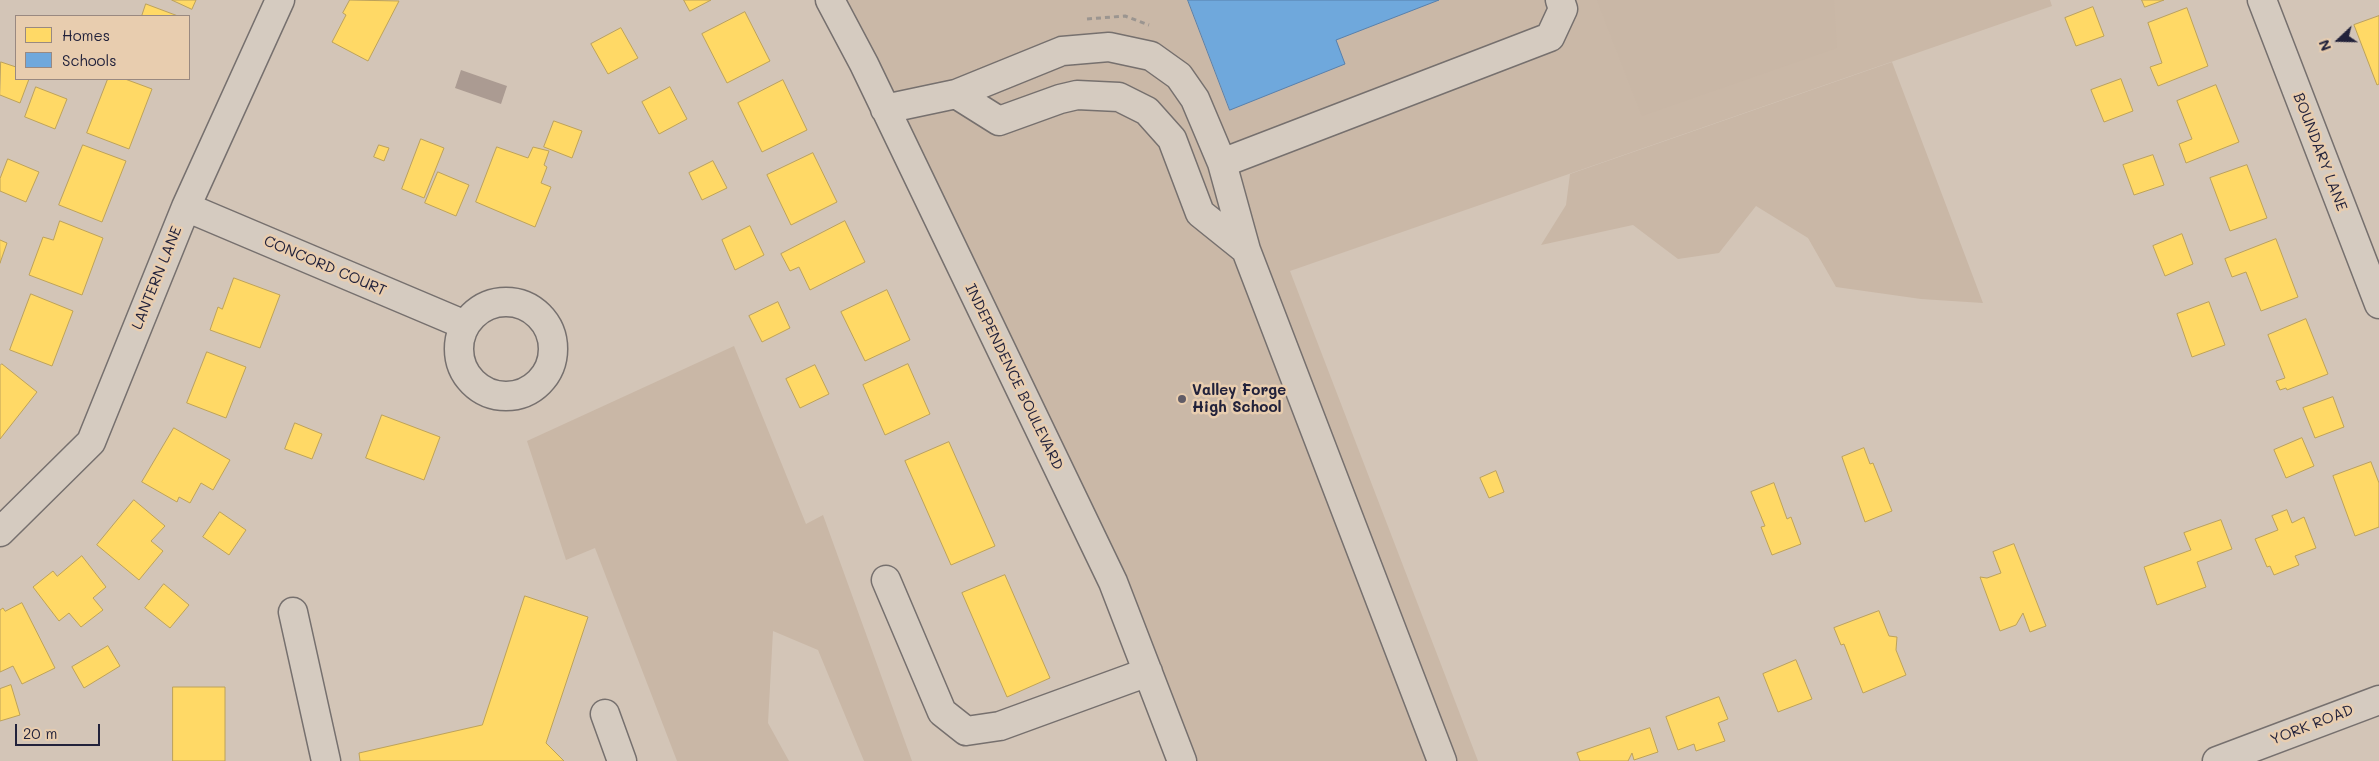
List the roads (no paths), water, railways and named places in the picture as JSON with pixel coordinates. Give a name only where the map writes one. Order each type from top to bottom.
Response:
[{"type":"street","name":"LANTERN LANE","points":[[0,532],[91,442],[186,207],[280,0]]},
{"type":"street","name":"INDEPENDENCE BOULEVARD","points":[[830,0],[885,108],[1113,582],[1182,761]]},
{"type":"street","points":[[1222,163],[1550,37],[1563,9],[1560,0]]},
{"type":"street","name":"BOUNDARY LANE","points":[[2262,0],[2379,304]]},
{"type":"street","points":[[885,108],[956,94],[1062,51],[1109,47],[1151,56],[1179,76],[1195,99],[1222,163],[1246,250],[1442,761]]},
{"type":"street","points":[[956,94],[999,121],[1060,99],[1077,95],[1119,97],[1147,110],[1172,139],[1200,213],[1246,250]]},
{"type":"street","name":"CONCORD COURT","points":[[186,207],[465,325]]},
{"type":"street","points":[[886,580],[942,712],[966,731],[1000,726],[1148,672]]},
{"type":"street","points":[[293,612],[326,761]]},
{"type":"street","name":"YORK ROAD","points":[[2217,761],[2379,700]]},
{"type":"street","points":[[605,714],[622,761]]},
{"type":"place","name":"Valley Forge High School","points":[[1182,399]]}]
